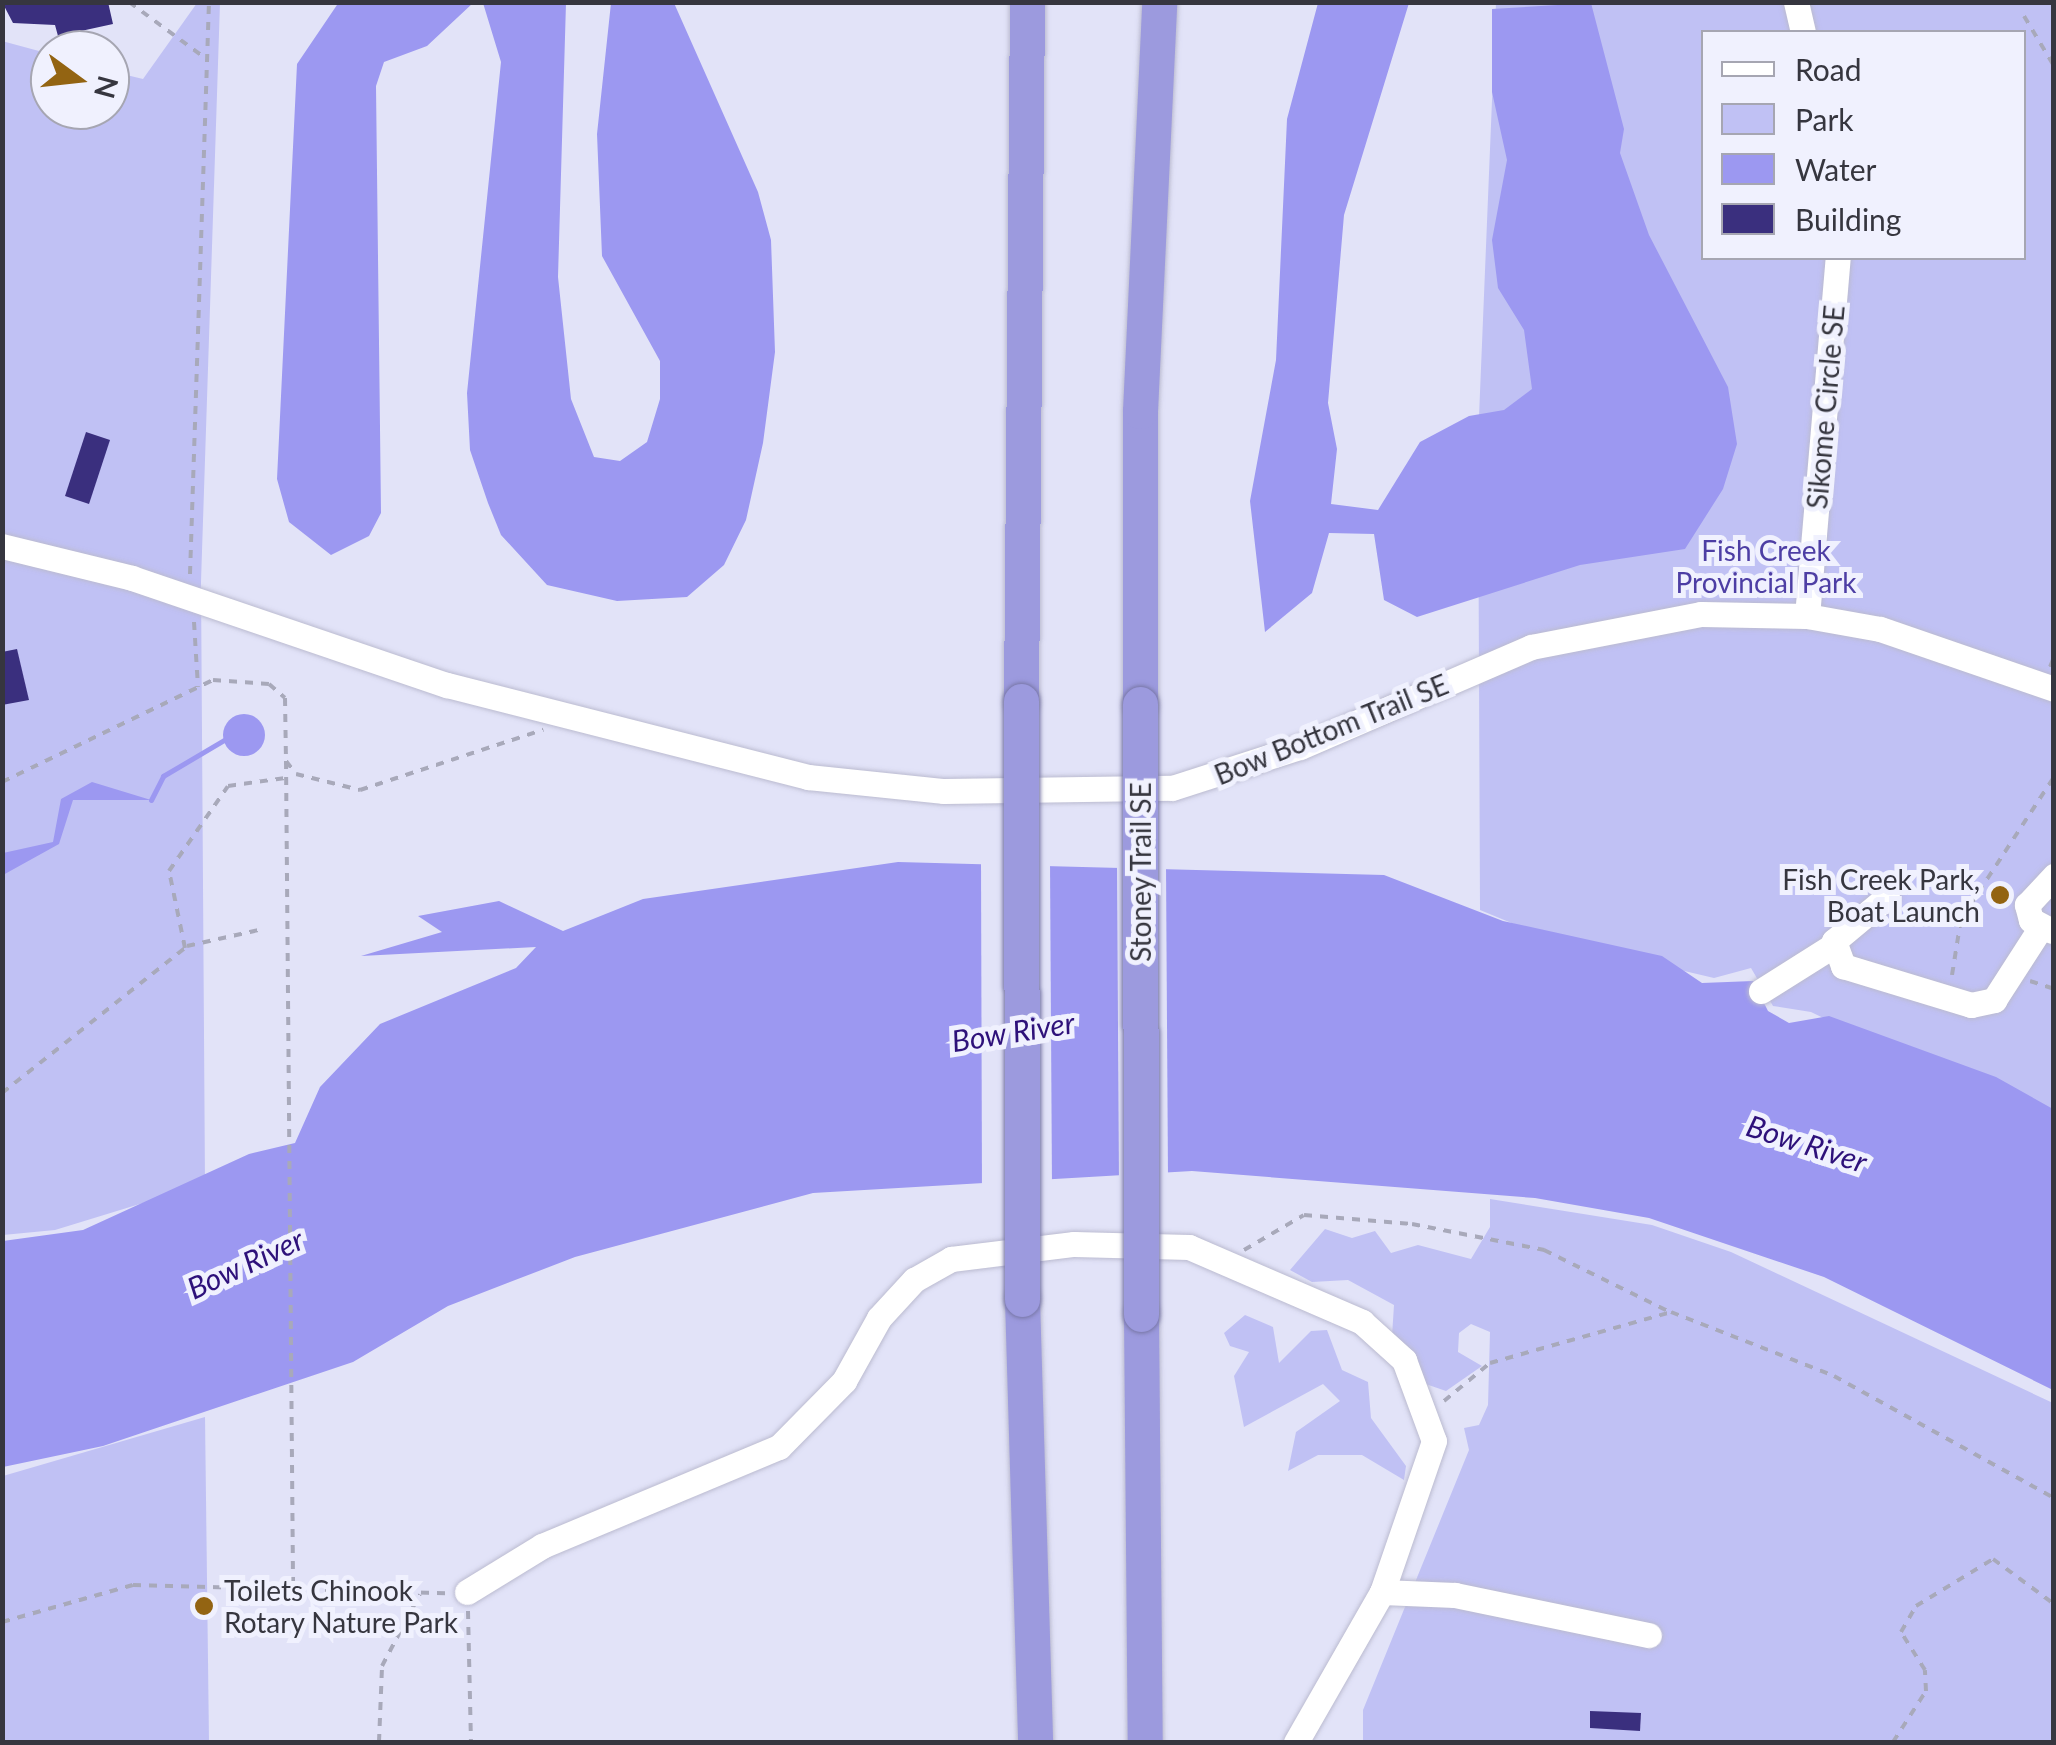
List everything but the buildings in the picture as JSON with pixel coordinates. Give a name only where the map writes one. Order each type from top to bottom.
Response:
[{"type":"highway","points":[[1027,2],[1021,701],[1022,1299],[1035,1742]]},
{"type":"highway","name":"Stoney Trail SE","points":[[1145,1742],[1141,391],[1159,2]]},
{"type":"street","points":[[1796,2],[1803,30]]},
{"type":"street","name":"Sikome Circle SE","points":[[1807,616],[1838,260]]},
{"type":"street","name":"Bow Bottom Trail SE","points":[[4,548],[189,596],[447,685],[579,714],[808,778],[1050,795],[1172,788],[1300,747],[1531,647],[1701,614],[1807,616],[1936,644],[2052,678]]},
{"type":"street","points":[[1834,946],[1843,966],[1948,1000],[1990,1003],[2047,929],[2027,905],[2054,876]]},
{"type":"street","points":[[1761,991],[1834,946],[1887,897]]},
{"type":"street","points":[[467,1592],[542,1546],[779,1447],[844,1382],[879,1318],[914,1280],[951,1260],[1074,1244],[1189,1247],[1232,1259],[1362,1322],[1404,1360],[1434,1440],[1428,1478],[1382,1592],[1296,1742]]},
{"type":"street","points":[[1382,1592],[1454,1594],[1650,1635]]},
{"type":"path","points":[[129,2],[204,57]]},
{"type":"path","points":[[198,687],[189,596],[208,2]]},
{"type":"path","points":[[2024,16],[2054,66]]},
{"type":"path","points":[[2052,678],[2054,657]]},
{"type":"path","points":[[2,782],[198,687],[269,684],[289,712],[286,778],[293,1587]]},
{"type":"path","points":[[286,761],[310,781],[360,790],[579,714]]},
{"type":"path","points":[[1948,1000],[1961,919],[2054,777]]},
{"type":"path","points":[[187,946],[169,871],[228,786],[286,778]]},
{"type":"path","points":[[2,1093],[187,946],[262,929]]},
{"type":"path","points":[[1232,1259],[1304,1215],[1412,1224],[1544,1250],[1671,1312],[1834,1376],[2054,1498]]},
{"type":"path","points":[[1424,1421],[1490,1363],[1671,1312]]},
{"type":"path","points":[[1893,1742],[1926,1691],[1925,1670],[1901,1632],[1916,1606],[1993,1559],[2054,1604]]},
{"type":"path","points":[[2,1622],[133,1584],[420,1594],[467,1592],[472,1742]]},
{"type":"path","points":[[378,1742],[382,1666],[420,1594]]},
{"type":"green space","points":[[197,3],[220,3],[201,582],[205,1184],[55,1230],[3,1235],[2,41],[30,49],[30,130],[130,130],[130,76],[143,79]]},
{"type":"green space","name":"Fish Creek Provincial Park","points":[[1496,3],[2053,3],[2053,1129],[1811,1012],[1773,1006],[1751,968],[1714,978],[1553,940],[1480,910],[1478,441]]},
{"type":"green space","points":[[1490,1199],[1652,1225],[1731,1252],[2053,1403],[2053,1742],[1363,1742],[1363,1710],[1469,1450],[1464,1428],[1479,1425],[1488,1405],[1490,1332],[1471,1324],[1459,1333],[1458,1352],[1482,1366],[1446,1391],[1420,1382],[1392,1336],[1394,1305],[1348,1280],[1312,1282],[1290,1270],[1325,1229],[1352,1238],[1375,1231],[1391,1253],[1418,1245],[1471,1259],[1490,1227]]},
{"type":"green space","points":[[1245,1315],[1273,1327],[1279,1363],[1311,1331],[1327,1330],[1342,1370],[1368,1382],[1371,1418],[1406,1466],[1404,1480],[1362,1455],[1318,1455],[1288,1471],[1296,1432],[1340,1401],[1323,1384],[1244,1427],[1234,1376],[1249,1352],[1230,1346],[1224,1333]]},
{"type":"green space","points":[[205,1417],[209,1742],[3,1742],[3,1476]]},
{"type":"water","points":[[339,2],[473,3],[427,46],[384,62],[376,86],[381,513],[369,536],[331,555],[289,522],[277,479],[297,64]]},
{"type":"water","points":[[483,3],[566,3],[558,277],[571,399],[594,457],[620,461],[647,442],[660,399],[660,361],[602,256],[597,134],[611,3],[674,3],[758,192],[771,240],[775,352],[763,443],[746,520],[724,565],[687,597],[617,601],[547,585],[501,535],[488,503],[470,450],[467,393],[501,62]]},
{"type":"water","points":[[1318,3],[1409,3],[1344,215],[1328,403],[1337,449],[1331,504],[1378,510],[1420,442],[1469,416],[1504,410],[1532,389],[1524,330],[1498,288],[1492,240],[1507,160],[1492,92],[1492,9],[1591,3],[1624,129],[1620,153],[1649,235],[1728,387],[1737,444],[1723,489],[1685,549],[1580,565],[1417,617],[1384,600],[1374,534],[1329,533],[1312,593],[1265,632],[1250,501],[1276,360],[1287,119]]},
{"type":"water","points":[[244,714],[259,720],[265,735],[259,750],[244,756],[229,750],[223,735],[229,720]]},
{"type":"water","points":[[92,782],[151,800],[73,800],[59,844],[3,875],[3,853],[53,842],[61,799]]},
{"type":"water","name":"Bow River","points":[[898,862],[1384,875],[1503,921],[1662,956],[1702,983],[1753,981],[1768,1011],[1789,1023],[1829,1016],[1996,1077],[2053,1109],[2053,1390],[1824,1277],[1649,1218],[1535,1198],[1192,1171],[813,1193],[575,1257],[448,1306],[353,1362],[103,1446],[3,1467],[3,1241],[83,1230],[249,1154],[295,1143],[320,1087],[380,1024],[516,968],[536,947],[361,956],[442,932],[418,916],[499,901],[563,931],[643,899]]},
{"type":"pier","points":[[981,860],[1050,862],[1052,1190],[982,1193]]},
{"type":"pier","points":[[1117,865],[1166,867],[1168,1180],[1119,1186]]},
{"type":"waterway","points":[[151,800],[163,776],[224,740]]},
{"type":"place","name":"Fish Creek Park, Boat Launch","points":[[2000,895]]},
{"type":"place","name":"Toilets Chinook Rotary Nature Park","points":[[204,1606]]}]
